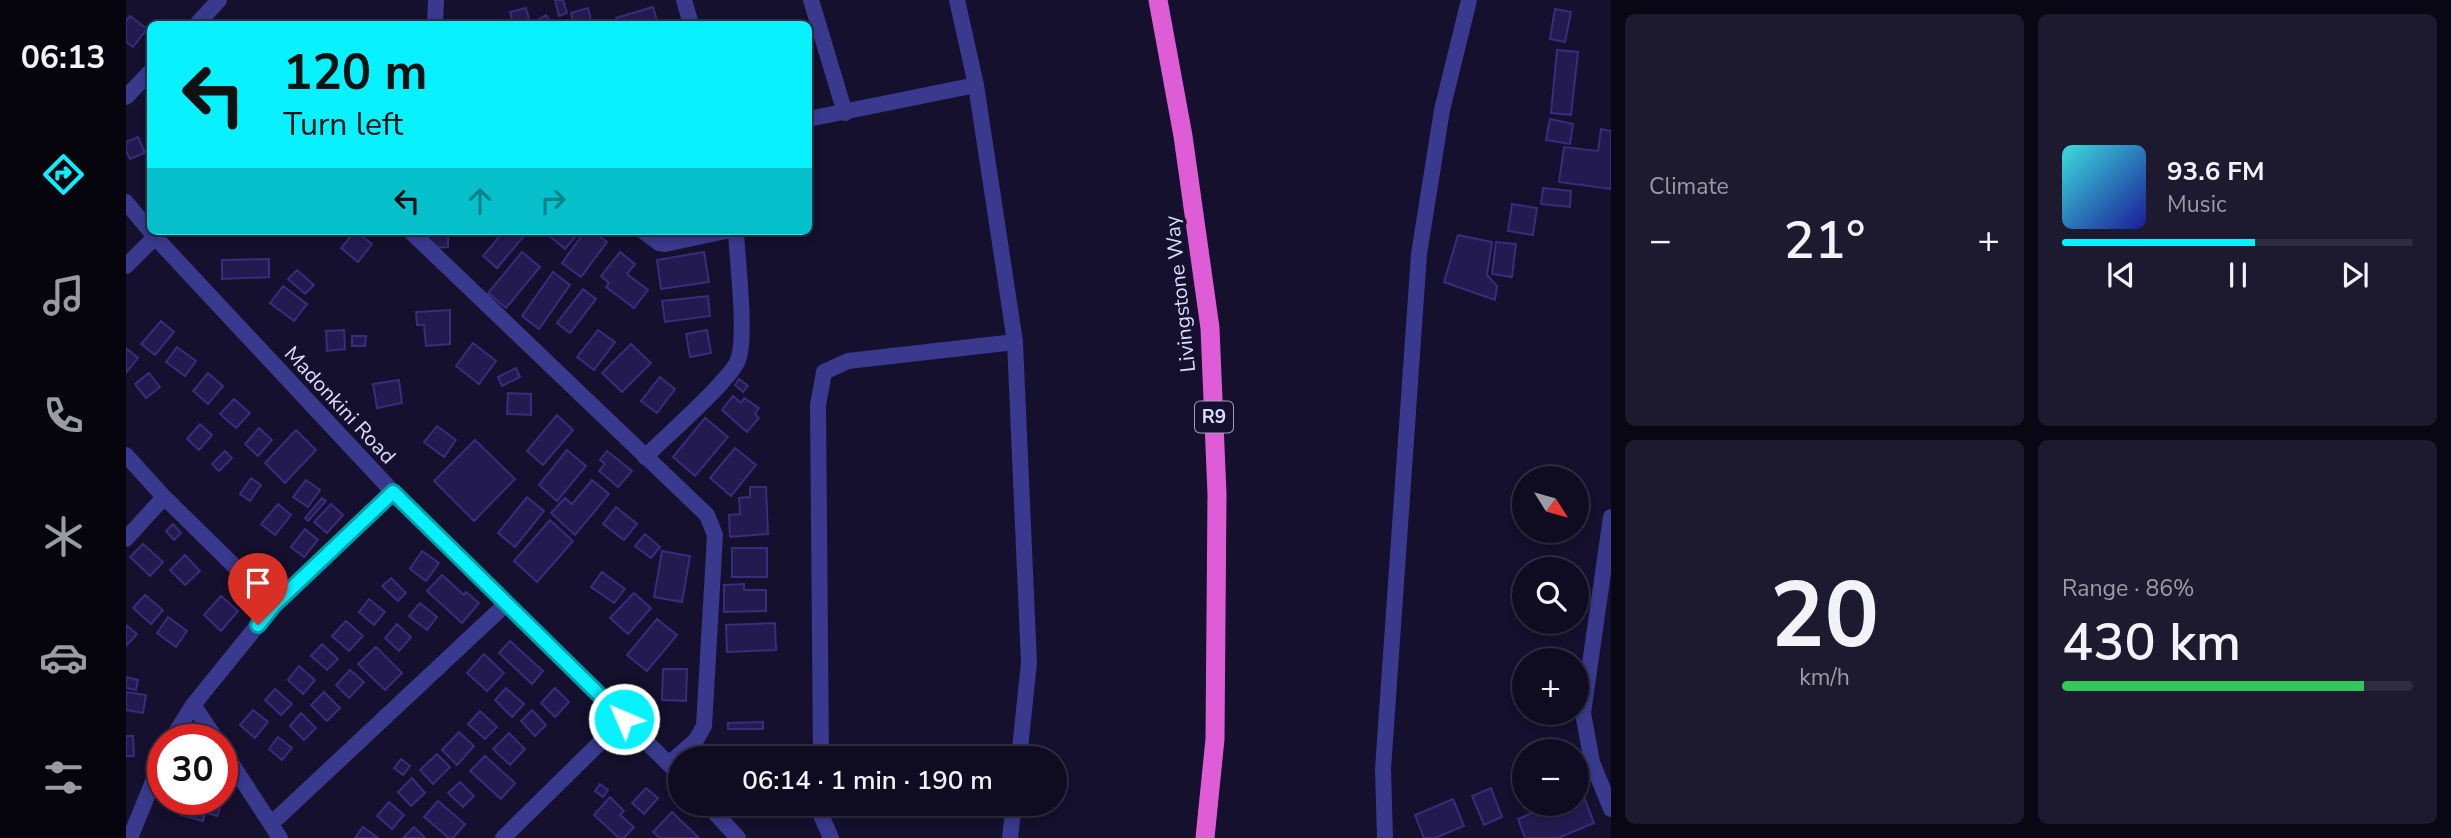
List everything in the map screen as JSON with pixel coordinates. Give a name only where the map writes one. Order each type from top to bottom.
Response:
[{"type":"highway","name":"Livingstone Way","points":[[1158,0],[1184,136],[1210,328],[1217,494],[1215,739],[1205,838]]},
{"type":"street","points":[[200,21],[219,0]]},
{"type":"street","points":[[435,21],[436,0]]},
{"type":"street","points":[[684,0],[690,21]]},
{"type":"street","points":[[811,0],[845,113]]},
{"type":"street","points":[[957,0],[976,85],[1015,342],[1029,663],[1020,746]]},
{"type":"street","points":[[1385,838],[1383,769],[1419,254],[1442,110],[1469,0]]},
{"type":"street","points":[[126,97],[147,75]]},
{"type":"street","points":[[812,118],[976,85]]},
{"type":"street","name":"Madonkini Road","points":[[126,202],[147,227]]},
{"type":"street","points":[[414,235],[707,515],[715,535],[704,726],[692,746]]},
{"type":"street","points":[[648,235],[665,244],[707,235]]},
{"type":"street","points":[[645,457],[724,379],[738,361],[741,338],[736,235]]},
{"type":"street","points":[[126,266],[155,237]]},
{"type":"street","name":"Madonkini Road","points":[[155,237],[393,492],[668,762]]},
{"type":"street","points":[[821,746],[818,405],[824,372],[848,361],[1015,342]]},
{"type":"street","points":[[126,455],[164,497],[274,605]]},
{"type":"street","points":[[181,724],[193,705],[274,605],[393,492]]},
{"type":"street","points":[[126,539],[164,497]]},
{"type":"street","points":[[1611,517],[1583,713],[1592,762],[1611,809]]},
{"type":"street","points":[[238,773],[276,831],[507,603]]},
{"type":"street","points":[[193,705],[206,724]]},
{"type":"street","points":[[503,838],[624,719]]},
{"type":"street","points":[[130,838],[147,796]]},
{"type":"street","points":[[718,816],[738,838]]},
{"type":"street","points":[[822,816],[831,838]]},
{"type":"street","points":[[1010,838],[1013,816]]},
{"type":"building","points":[[555,0],[563,0],[567,13],[559,16]]},
{"type":"building","points":[[653,7],[657,21],[617,21],[616,18]]},
{"type":"building","points":[[526,8],[529,19],[512,21],[510,12]]},
{"type":"building","points":[[588,8],[591,21],[573,21],[571,13]]},
{"type":"building","points":[[1555,9],[1571,12],[1565,42],[1550,39]]},
{"type":"building","points":[[546,15],[550,21],[536,21]]},
{"type":"building","points":[[130,16],[147,29],[133,47],[126,42],[126,21]]},
{"type":"building","points":[[1557,50],[1578,52],[1571,115],[1551,113]]},
{"type":"building","points":[[1550,119],[1573,124],[1570,144],[1546,140]]},
{"type":"building","points":[[1601,129],[1611,131],[1611,189],[1559,182],[1564,147],[1598,151]]},
{"type":"building","points":[[138,137],[145,153],[130,159],[126,142]]},
{"type":"building","points":[[1543,188],[1571,191],[1570,207],[1541,204]]},
{"type":"building","points":[[1512,204],[1537,208],[1533,235],[1508,231]]},
{"type":"building","points":[[352,235],[360,235],[372,244],[358,262],[341,248]]},
{"type":"building","points":[[428,235],[448,235],[448,247],[428,248]]},
{"type":"building","points":[[501,235],[524,236],[497,268],[483,256]]},
{"type":"building","points":[[548,235],[577,235],[565,249]]},
{"type":"building","points":[[582,235],[597,235],[607,242],[581,277],[562,263]]},
{"type":"building","points":[[1458,235],[1492,242],[1487,275],[1497,286],[1495,300],[1444,282]]},
{"type":"building","points":[[1496,242],[1516,244],[1512,277],[1492,274]]},
{"type":"building","points":[[522,252],[540,267],[506,308],[488,293]]},
{"type":"building","points":[[620,252],[635,264],[627,274],[648,290],[634,308],[606,287],[609,283],[601,276]]},
{"type":"building","points":[[704,252],[709,282],[661,289],[657,260]]},
{"type":"building","points":[[269,259],[269,277],[222,279],[222,260]]},
{"type":"building","points":[[297,270],[314,285],[305,294],[288,279]]},
{"type":"building","points":[[553,272],[570,285],[539,329],[522,316]]},
{"type":"building","points":[[283,286],[307,304],[294,321],[270,303]]},
{"type":"building","points":[[583,289],[596,299],[570,333],[557,323]]},
{"type":"building","points":[[708,296],[710,316],[665,322],[662,301]]},
{"type":"building","points":[[450,310],[450,344],[426,346],[424,325],[417,325],[416,312]]},
{"type":"building","points":[[161,321],[174,332],[155,355],[141,344]]},
{"type":"building","points":[[344,330],[345,349],[327,351],[326,331]]},
{"type":"building","points":[[598,330],[615,342],[594,370],[577,357]]},
{"type":"building","points":[[707,330],[711,353],[690,357],[686,334]]},
{"type":"building","points":[[352,336],[366,336],[365,346],[352,346]]},
{"type":"building","points":[[473,343],[496,361],[479,384],[456,366]]},
{"type":"building","points":[[631,344],[651,363],[622,392],[602,373]]},
{"type":"building","points":[[177,347],[196,361],[185,376],[166,362]]},
{"type":"building","points":[[126,348],[138,358],[126,373]]},
{"type":"building","points":[[516,368],[520,377],[502,386],[498,377]]},
{"type":"building","points":[[149,373],[160,387],[146,398],[135,384]]},
{"type":"building","points":[[208,373],[223,386],[208,404],[193,391]]},
{"type":"building","points":[[660,377],[675,389],[657,413],[641,401]]},
{"type":"building","points":[[739,379],[748,386],[743,392],[735,385]]},
{"type":"building","points":[[399,380],[402,403],[377,408],[373,384]]},
{"type":"building","points":[[508,393],[531,394],[531,415],[507,414]]},
{"type":"building","points":[[733,396],[741,403],[744,398],[759,408],[755,414],[759,418],[747,432],[722,410]]},
{"type":"building","points":[[234,399],[250,413],[236,428],[220,414]]},
{"type":"building","points":[[557,415],[573,430],[543,465],[527,451]]},
{"type":"building","points":[[705,418],[728,437],[695,476],[673,457]]},
{"type":"building","points":[[200,424],[212,435],[199,450],[187,439]]},
{"type":"building","points":[[437,426],[456,440],[444,457],[424,442]]},
{"type":"building","points":[[259,428],[272,440],[258,456],[245,444]]},
{"type":"building","points":[[296,430],[316,450],[285,483],[265,463]]},
{"type":"building","points":[[475,440],[515,479],[474,521],[434,481]]},
{"type":"building","points":[[735,448],[756,465],[731,496],[710,478]]},
{"type":"building","points":[[567,450],[586,466],[557,501],[539,485]]},
{"type":"building","points":[[225,451],[232,458],[219,471],[212,464]]},
{"type":"building","points":[[607,451],[632,471],[618,487],[599,471],[605,464],[600,460]]},
{"type":"building","points":[[251,478],[261,485],[250,501],[240,494]]},
{"type":"building","points":[[306,480],[320,490],[308,507],[293,497]]},
{"type":"building","points":[[592,480],[609,494],[575,535],[551,513],[565,498],[572,504]]},
{"type":"building","points":[[750,487],[766,487],[768,534],[730,537],[729,515],[740,514],[739,498],[750,497]]},
{"type":"building","points":[[527,497],[544,511],[515,547],[498,533]]},
{"type":"building","points":[[322,498],[326,501],[308,521],[305,518]]},
{"type":"building","points":[[278,504],[291,515],[275,535],[261,524]]},
{"type":"building","points":[[331,504],[343,515],[327,533],[314,522]]},
{"type":"building","points":[[616,507],[637,524],[624,540],[603,524]]},
{"type":"building","points":[[550,520],[573,541],[537,582],[514,561]]},
{"type":"building","points":[[173,524],[181,533],[174,540],[166,531]]},
{"type":"building","points":[[305,529],[318,540],[304,557],[291,547]]},
{"type":"building","points":[[645,534],[660,547],[651,558],[635,546]]},
{"type":"building","points":[[143,544],[163,562],[150,576],[130,557]]},
{"type":"building","points":[[732,548],[767,548],[767,577],[732,577]]},
{"type":"building","points":[[422,551],[439,563],[426,581],[410,569]]},
{"type":"building","points":[[662,551],[690,556],[682,602],[654,597]]},
{"type":"building","points":[[185,555],[200,571],[185,585],[170,570]]},
{"type":"building","points":[[602,572],[625,589],[614,603],[591,587]]},
{"type":"building","points":[[442,575],[464,595],[466,592],[479,603],[462,623],[427,591]]},
{"type":"building","points":[[391,578],[406,593],[398,601],[382,586]]},
{"type":"building","points":[[744,584],[744,590],[766,590],[766,611],[724,612],[724,585]]},
{"type":"building","points":[[634,593],[651,608],[628,634],[610,618]]},
{"type":"building","points":[[145,595],[163,610],[151,624],[133,608]]},
{"type":"building","points":[[221,596],[238,611],[221,631],[204,615]]},
{"type":"building","points":[[369,599],[385,612],[374,625],[359,612]]},
{"type":"building","points":[[420,603],[437,617],[427,630],[409,616]]},
{"type":"building","points":[[168,617],[187,631],[176,647],[157,633]]},
{"type":"building","points":[[657,619],[677,635],[647,671],[627,655]]},
{"type":"building","points":[[346,621],[363,636],[349,651],[332,636]]},
{"type":"building","points":[[775,623],[776,650],[727,652],[726,625]]},
{"type":"building","points":[[397,624],[411,637],[399,651],[385,638]]},
{"type":"building","points":[[126,625],[137,634],[126,646]]},
{"type":"building","points":[[510,641],[543,671],[532,684],[499,653]]},
{"type":"building","points":[[322,644],[338,659],[327,670],[311,656]]},
{"type":"building","points":[[376,647],[402,673],[385,690],[358,664]]},
{"type":"building","points":[[484,654],[504,673],[487,691],[467,673]]},
{"type":"building","points":[[299,666],[315,680],[303,694],[288,680]]},
{"type":"building","points":[[663,669],[687,669],[686,701],[662,700]]},
{"type":"building","points":[[350,670],[364,682],[349,698],[336,685]]},
{"type":"building","points":[[126,677],[138,680],[136,690],[126,688]]},
{"type":"building","points":[[506,688],[524,704],[512,717],[495,700]]},
{"type":"building","points":[[555,688],[569,702],[555,717],[541,703]]},
{"type":"building","points":[[275,689],[292,704],[281,715],[265,700]]},
{"type":"building","points":[[126,692],[146,695],[143,713],[126,710]]},
{"type":"building","points":[[324,692],[340,708],[327,721],[311,705]]},
{"type":"building","points":[[253,710],[268,722],[255,738],[240,725]]},
{"type":"building","points":[[532,710],[546,725],[535,736],[521,721]]},
{"type":"building","points":[[480,711],[497,727],[485,739],[468,724]]},
{"type":"building","points":[[301,713],[316,728],[304,740],[290,726]]},
{"type":"building","points":[[763,722],[763,729],[728,729],[728,723]]},
{"type":"building","points":[[459,732],[474,746],[457,765],[442,750]]},
{"type":"building","points":[[509,733],[525,749],[510,765],[493,749]]},
{"type":"building","points":[[126,736],[133,736],[134,756],[126,756]]},
{"type":"building","points":[[278,737],[292,748],[282,760],[269,749]]},
{"type":"building","points":[[437,754],[450,767],[433,784],[420,770]]},
{"type":"building","points":[[485,756],[515,783],[501,799],[470,771]]},
{"type":"building","points":[[401,759],[410,766],[403,775],[394,768]]},
{"type":"building","points":[[412,778],[425,793],[411,806],[398,792]]},
{"type":"building","points":[[460,782],[474,796],[463,807],[448,793]]},
{"type":"building","points":[[600,784],[608,790],[603,797],[595,791]]},
{"type":"building","points":[[646,788],[658,798],[644,814],[632,803]]},
{"type":"building","points":[[1491,788],[1502,817],[1484,825],[1472,796]]},
{"type":"building","points":[[610,797],[624,811],[620,815],[634,827],[624,838],[619,838],[594,815]]},
{"type":"building","points":[[1453,799],[1464,826],[1435,838],[1424,838],[1415,815]]},
{"type":"building","points":[[438,801],[465,824],[453,838],[449,838],[424,817]]},
{"type":"building","points":[[389,802],[404,815],[392,829],[377,816]]},
{"type":"building","points":[[1589,810],[1594,823],[1558,838],[1525,838],[1518,819],[1525,816],[1589,816]]},
{"type":"building","points":[[181,815],[204,815],[203,821]]},
{"type":"building","points":[[668,816],[676,816],[699,838],[660,838],[653,832]]},
{"type":"building","points":[[363,827],[378,838],[355,838]]},
{"type":"building","points":[[414,827],[425,838],[403,838]]},
{"type":"route","points":[[258,625],[274,605],[393,492],[624,719]]}]
